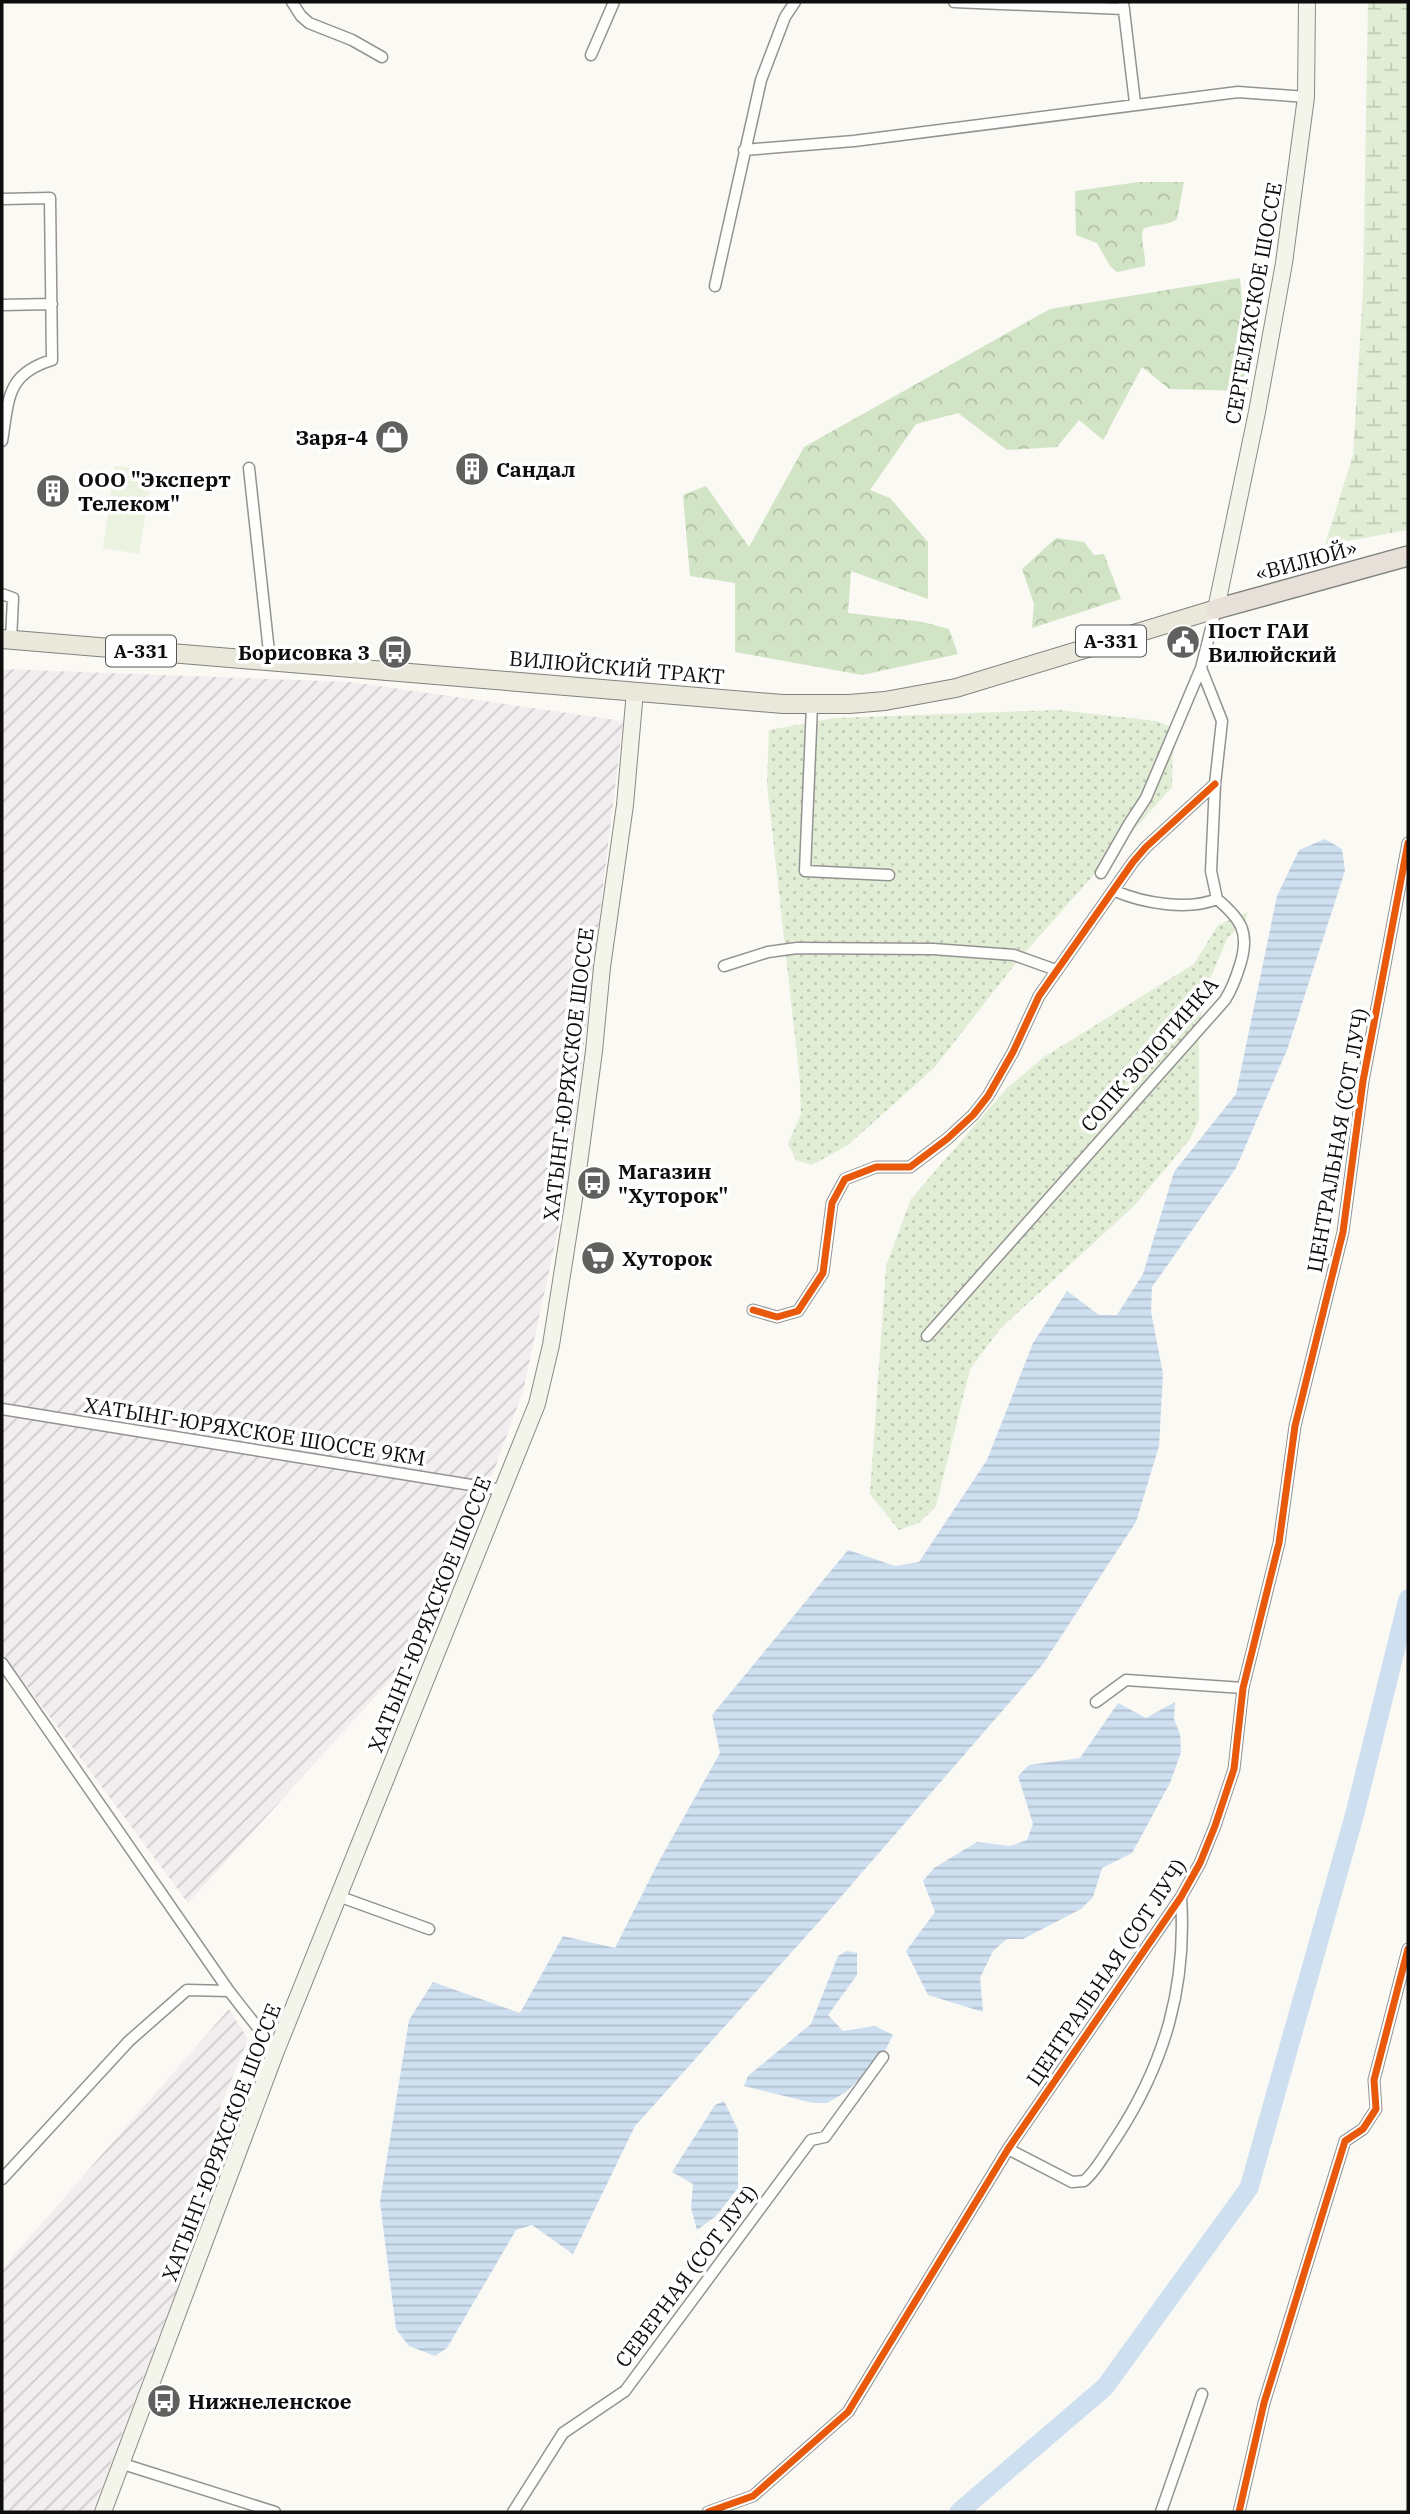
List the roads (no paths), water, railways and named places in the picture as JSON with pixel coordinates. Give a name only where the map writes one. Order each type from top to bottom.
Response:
[{"type":"highway","name":"«ВИЛЮЙ»","points":[[1216,609],[1408,556]]},
{"type":"main road","name":"СЕРГЕЛЯХСКОЕ ШОССЕ","points":[[1216,609],[1257,412],[1284,263],[1306,97],[1307,2]]},
{"type":"main road","name":"ВИЛЮЙСКИЙ ТРАКТ","points":[[6,640],[813,705],[885,701],[956,688],[1216,609]]},
{"type":"main road","name":"ХАТЫНГ-ЮРЯХСКОЕ ШОССЕ","points":[[103,2512],[276,2051],[537,1404],[554,1322],[576,1186],[602,967],[625,805],[635,691]]},
{"type":"street","points":[[292,2],[309,23],[352,40],[382,57]]},
{"type":"street","points":[[591,55],[614,2]]},
{"type":"street","points":[[715,286],[761,80],[785,18],[795,2]]},
{"type":"street","points":[[954,2],[1123,5],[1135,103]]},
{"type":"street","points":[[744,150],[867,139],[1238,92],[1306,97]]},
{"type":"street","points":[[2,199],[50,198],[52,304],[52,360],[34,366],[16,382],[10,396],[2,442]]},
{"type":"street","points":[[2,305],[52,304]]},
{"type":"street","points":[[248,468],[271,662]]},
{"type":"street","points":[[2,594],[13,597],[6,640]]},
{"type":"street","points":[[1101,873],[1146,798],[1201,667],[1216,609]]},
{"type":"street","points":[[1115,891],[1135,899],[1159,903],[1206,903],[1217,899],[1211,871],[1215,784],[1222,721],[1201,667]]},
{"type":"street","points":[[813,705],[805,871],[889,875]]},
{"type":"street","points":[[754,1310],[777,1317],[798,1311],[823,1273],[832,1203],[845,1179],[876,1167],[910,1167],[973,1115],[988,1096],[1013,1052],[1039,996],[1056,970],[1146,847],[1215,784]]},
{"type":"street","name":"ЦЕНТРАЛЬНАЯ (СОТ ЛУЧ)","points":[[708,2512],[753,2496],[848,2412],[1008,2149],[1181,1897],[1199,1863],[1227,1795],[1234,1769],[1243,1688],[1279,1543],[1294,1426],[1343,1232],[1363,1081],[1408,843]]},
{"type":"street","name":"СОПК ЗОЛОТИНКА","points":[[927,1336],[1225,1000],[1233,986],[1245,951],[1245,939],[1244,931],[1233,912],[1217,899]]},
{"type":"street","points":[[724,966],[768,952],[797,948],[933,949],[1014,954],[1056,970]]},
{"type":"street","name":"ХАТЫНГ-ЮРЯХСКОЕ ШОССЕ 9КМ","points":[[2,1409],[502,1490]]},
{"type":"street","points":[[2,1663],[229,1991],[276,2051]]},
{"type":"street","points":[[1096,1702],[1126,1680],[1243,1688]]},
{"type":"street","points":[[338,1896],[429,1930]]},
{"type":"street","points":[[1008,2149],[1072,2182],[1084,2181],[1097,2166],[1125,2124],[1149,2077],[1173,2011],[1182,1952],[1181,1897]]},
{"type":"street","points":[[1239,2512],[1264,2403],[1345,2141],[1363,2129],[1376,2109],[1374,2080],[1408,1949]]},
{"type":"street","points":[[2,2179],[129,2041],[187,1990],[229,1991]]},
{"type":"street","name":"СЕВЕРНАЯ (СОТ ЛУЧ)","points":[[513,2512],[564,2433],[625,2391],[811,2140],[825,2137],[884,2057]]},
{"type":"street","points":[[1161,2512],[1202,2394]]},
{"type":"street","points":[[123,2463],[275,2512]]},
{"type":"water","points":[[1325,839],[1342,849],[1345,871],[1287,1050],[1236,1168],[1152,1287],[1151,1312],[1163,1374],[1159,1446],[1136,1522],[1043,1664],[826,1914],[635,2126],[573,2254],[532,2225],[516,2230],[447,2348],[435,2356],[409,2346],[396,2329],[380,2202],[409,2020],[433,1982],[520,2013],[563,1936],[615,1948],[658,1863],[720,1753],[712,1715],[848,1550],[895,1566],[919,1562],[987,1460],[1033,1343],[1067,1291],[1099,1315],[1117,1315],[1143,1274],[1174,1172],[1236,1094],[1277,896],[1299,850]]},
{"type":"water","points":[[1175,1702],[1174,1719],[1180,1734],[1181,1752],[1170,1783],[1132,1853],[1102,1868],[1093,1897],[1081,1909],[1023,1939],[1007,1939],[993,1951],[980,1978],[983,2012],[928,1995],[906,1951],[935,1912],[923,1881],[934,1868],[977,1842],[1010,1846],[1027,1840],[1033,1824],[1018,1776],[1029,1765],[1080,1758],[1118,1703],[1146,1718]]},
{"type":"water","points":[[847,1951],[857,1953],[857,1975],[828,2015],[843,2031],[875,2026],[893,2035],[881,2059],[846,2092],[827,2103],[813,2103],[744,2086],[748,2076],[811,2024],[838,1956]]},
{"type":"water","points":[[724,2101],[738,2130],[738,2188],[716,2216],[697,2230],[691,2208],[693,2184],[672,2172],[715,2105]]},
{"type":"waterway","points":[[959,2512],[1105,2387],[1249,2188],[1355,1813],[1408,1599]]},
{"type":"place","name":"Заря-4","points":[[392,437]]},
{"type":"place","name":"Сандал","points":[[472,469]]},
{"type":"place","name":"ООО \"Эксперт Телеком\"","points":[[53,491]]},
{"type":"place","name":"Пост ГАИ Вилюйский","points":[[1183,642]]},
{"type":"place","name":"Борисовка 3","points":[[395,652]]},
{"type":"place","name":"Магазин \"Хуторок\"","points":[[594,1183]]},
{"type":"place","name":"Хуторок","points":[[598,1258]]},
{"type":"place","name":"Нижнеленское","points":[[164,2401]]}]
